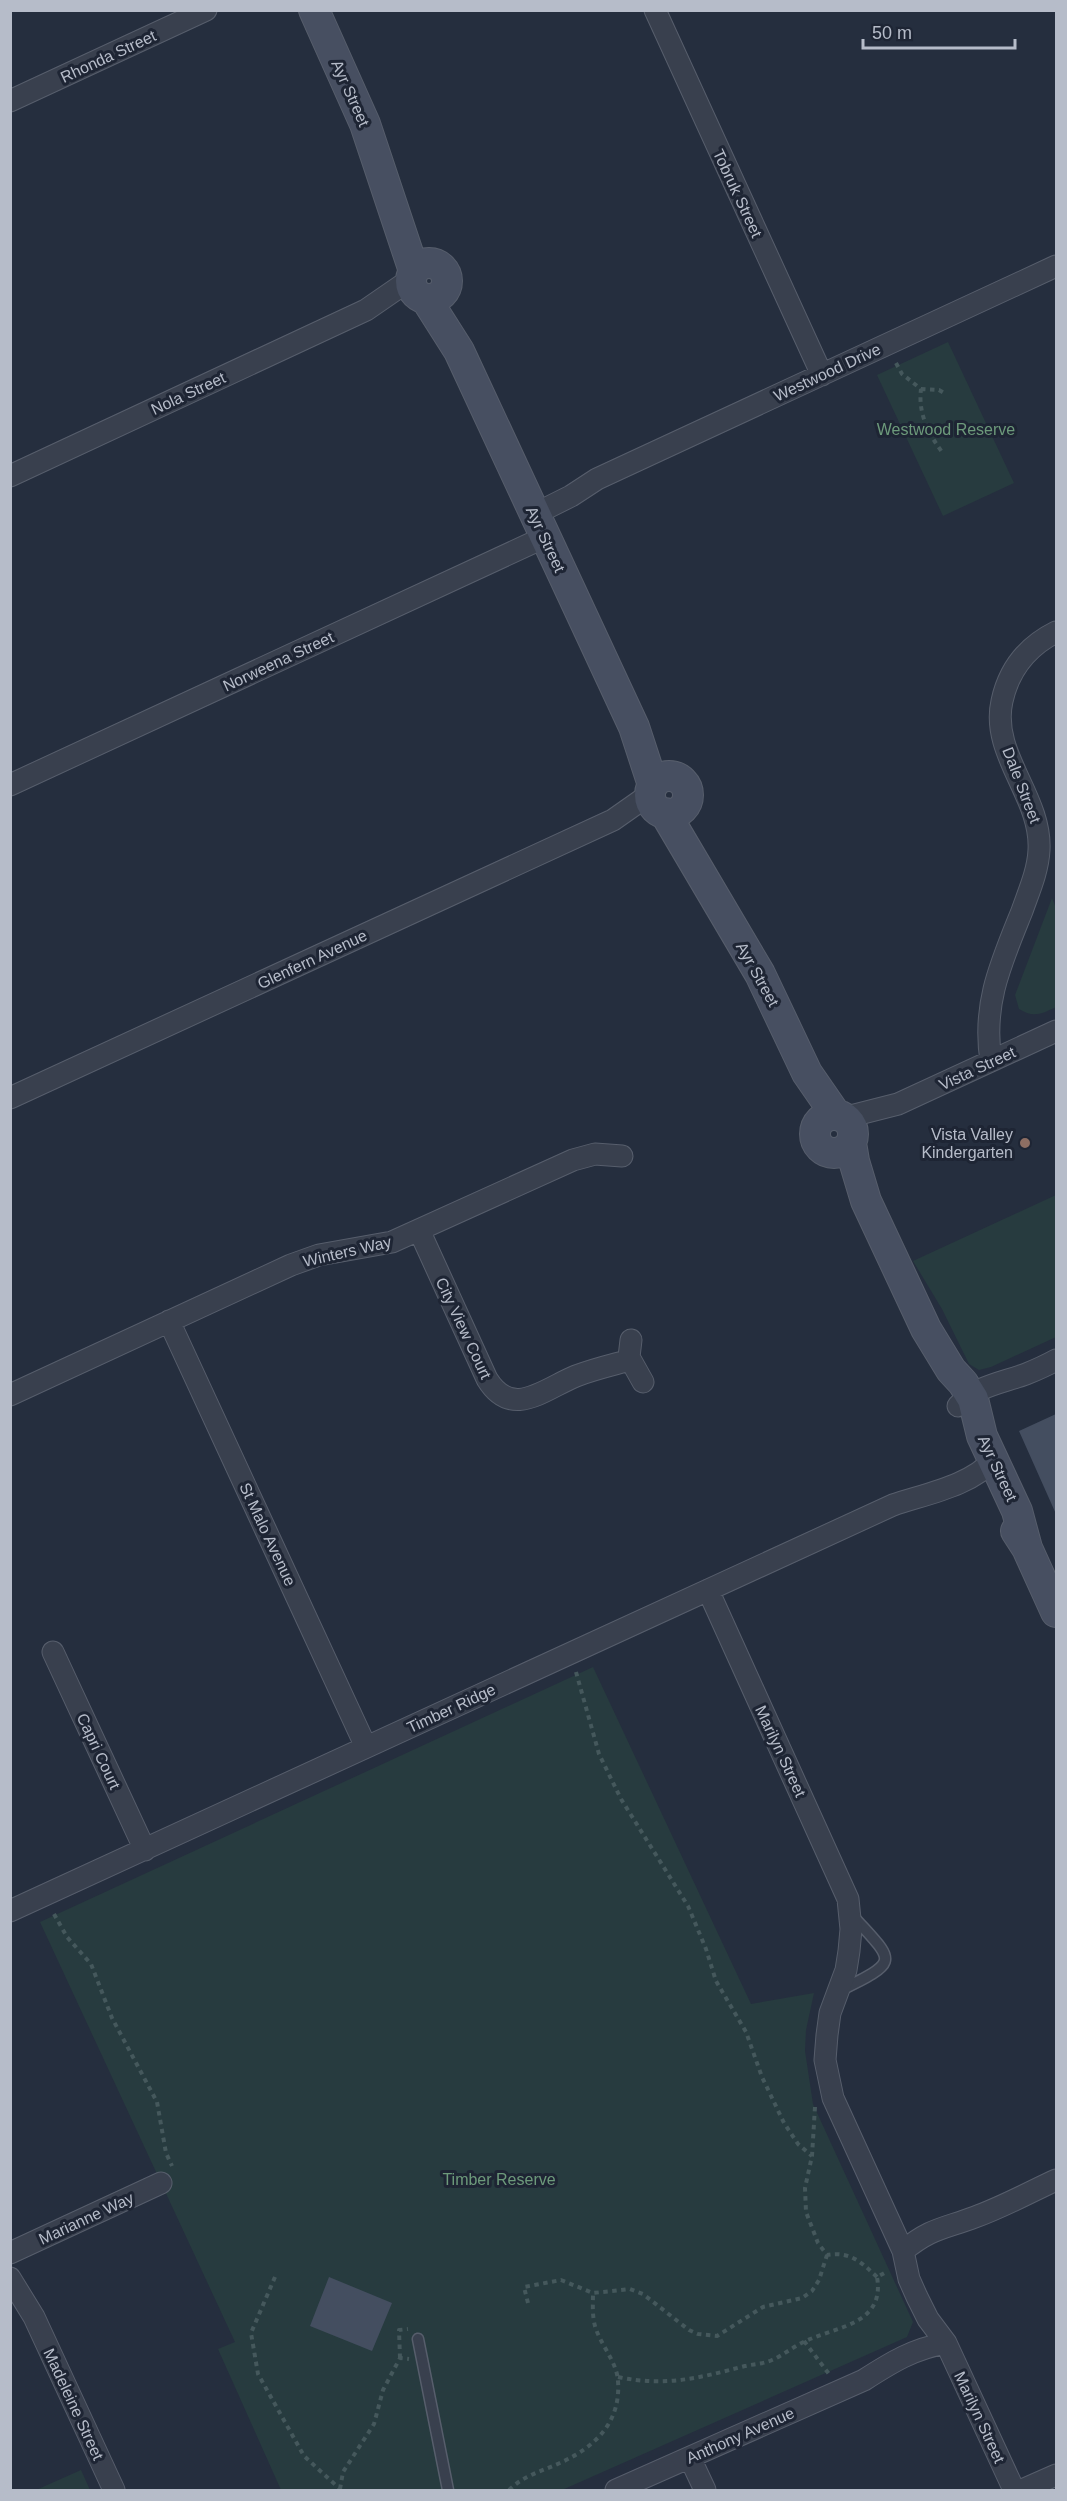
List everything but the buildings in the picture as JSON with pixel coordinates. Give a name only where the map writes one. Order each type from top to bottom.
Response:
[{"type":"street","name":"Rhonda Street","points":[[10,101],[206,10]]},
{"type":"street","name":"Ayr Street","points":[[314,10],[365,124],[395,210],[425,283],[537,518],[665,797],[690,834],[704,878],[764,982],[807,1073],[839,1132],[866,1201],[926,1329],[939,1373],[968,1402],[966,1434],[985,1463],[996,1498],[1027,1548],[1056,1612]]},
{"type":"street","name":"Tobruk Street","points":[[655,10],[822,375]]},
{"type":"street","name":"Westwood Drive","points":[[537,518],[567,486],[597,479],[1056,266]]},
{"type":"street","name":"Nola Street","points":[[10,476],[425,283]]},
{"type":"street","name":"Norweena Street","points":[[10,785],[537,518]]},
{"type":"street","name":"Dale Street","points":[[991,1061],[989,1034],[992,989],[1033,882],[1040,837],[1035,814],[1005,741],[1000,716],[1002,702],[1011,674],[1020,661],[1030,649],[1056,632]]},
{"type":"street","name":"Glenfern Avenue","points":[[10,1098],[665,797]]},
{"type":"street","name":"Vista Street","points":[[839,1132],[1056,1031]]},
{"type":"street","name":"Winters Way","points":[[10,1395],[306,1258],[377,1246],[419,1230],[573,1160],[595,1154],[622,1156]]},
{"type":"street","name":"City View Court","points":[[419,1230],[487,1379],[493,1389],[503,1397],[521,1400],[531,1397],[630,1350],[643,1382]]},
{"type":"street","name":"St Malo Avenue","points":[[170,1321],[366,1747]]},
{"type":"street","points":[[968,1402],[994,1383],[1027,1374],[1056,1360]]},
{"type":"street","name":"Timber Ridge","points":[[10,1911],[893,1505],[946,1488],[985,1463]]},
{"type":"street","name":"Marilyn Street","points":[[708,1590],[844,1886],[850,1912],[849,1951],[846,1970],[830,2013],[825,2060],[828,2081],[847,2132],[903,2251],[909,2278],[917,2297],[928,2319],[946,2343],[1014,2490]]},
{"type":"street","name":"Capri Court","points":[[53,1652],[145,1850]]},
{"type":"street","name":"Marianne Way","points":[[13,2252],[169,2179]]},
{"type":"street","points":[[903,2251],[937,2242],[956,2232],[974,2218],[1056,2180]]},
{"type":"street","name":"Madeleine Street","points":[[13,2252],[34,2317]]},
{"type":"street","name":"Madeleine Street","points":[[10,2278],[34,2317],[114,2490]]},
{"type":"street","name":"Anthony Avenue","points":[[616,2490],[864,2379],[907,2355],[923,2348],[946,2343]]},
{"type":"street","points":[[690,2458],[705,2490]]},
{"type":"street","points":[[1022,2490],[1056,2475]]},
{"type":"lane","name":"Marilyn Street","points":[[839,1990],[878,1971],[887,1958],[884,1951],[850,1912]]},
{"type":"lane","points":[[418,2339],[448,2490]]},
{"type":"path","points":[[895,362],[902,374],[921,389],[939,390],[944,393]]},
{"type":"path","points":[[921,389],[919,406],[921,417],[942,452]]},
{"type":"path","points":[[576,1672],[599,1754],[621,1800],[688,1906],[706,1949],[716,1981],[746,2032],[762,2077],[784,2123],[798,2144],[812,2156]]},
{"type":"path","points":[[54,1914],[67,1937],[91,1964],[112,2018],[157,2102],[169,2179]]},
{"type":"path","points":[[815,2107],[812,2156],[805,2187],[806,2212],[818,2243],[827,2255]]},
{"type":"path","points":[[618,2377],[644,2383],[671,2383],[712,2376],[774,2360],[804,2341],[870,2313],[879,2294],[877,2277],[858,2259],[835,2253],[827,2255]]},
{"type":"path","points":[[528,2303],[524,2287],[542,2282],[561,2280],[593,2293],[630,2289],[643,2294],[688,2330],[698,2334],[717,2336],[763,2307],[802,2298],[812,2291],[819,2280],[827,2255]]},
{"type":"path","points":[[877,2277],[890,2270]]},
{"type":"path","points":[[275,2277],[251,2333],[258,2374],[304,2456],[340,2490]]},
{"type":"path","points":[[509,2490],[527,2476],[562,2462],[597,2440],[609,2425],[615,2410],[618,2377],[595,2327],[593,2293]]},
{"type":"path","points":[[804,2341],[829,2374]]},
{"type":"path","points":[[340,2490],[343,2472],[374,2424],[383,2390],[396,2364],[400,2358],[422,2359]]},
{"type":"green space","name":"Westwood Reserve","points":[[948,342],[1014,483],[943,516],[877,375]]},
{"type":"green space","points":[[1052,898],[1056,908],[1056,1007],[1033,1014],[1019,1009],[1015,995]]},
{"type":"green space","points":[[1056,1195],[1056,1337],[991,1367],[979,1370],[969,1364],[942,1309],[913,1261]]},
{"type":"green space","name":"Timber Reserve","points":[[593,1667],[751,2004],[814,1993],[806,2030],[805,2051],[813,2104],[913,2322],[907,2337],[562,2490],[281,2490],[218,2349],[235,2342],[40,1922]]},
{"type":"green space","points":[[81,2470],[90,2490],[36,2490]]},
{"type":"place","name":"Vista Valley Kindergarten","points":[[1025,1143]]}]
